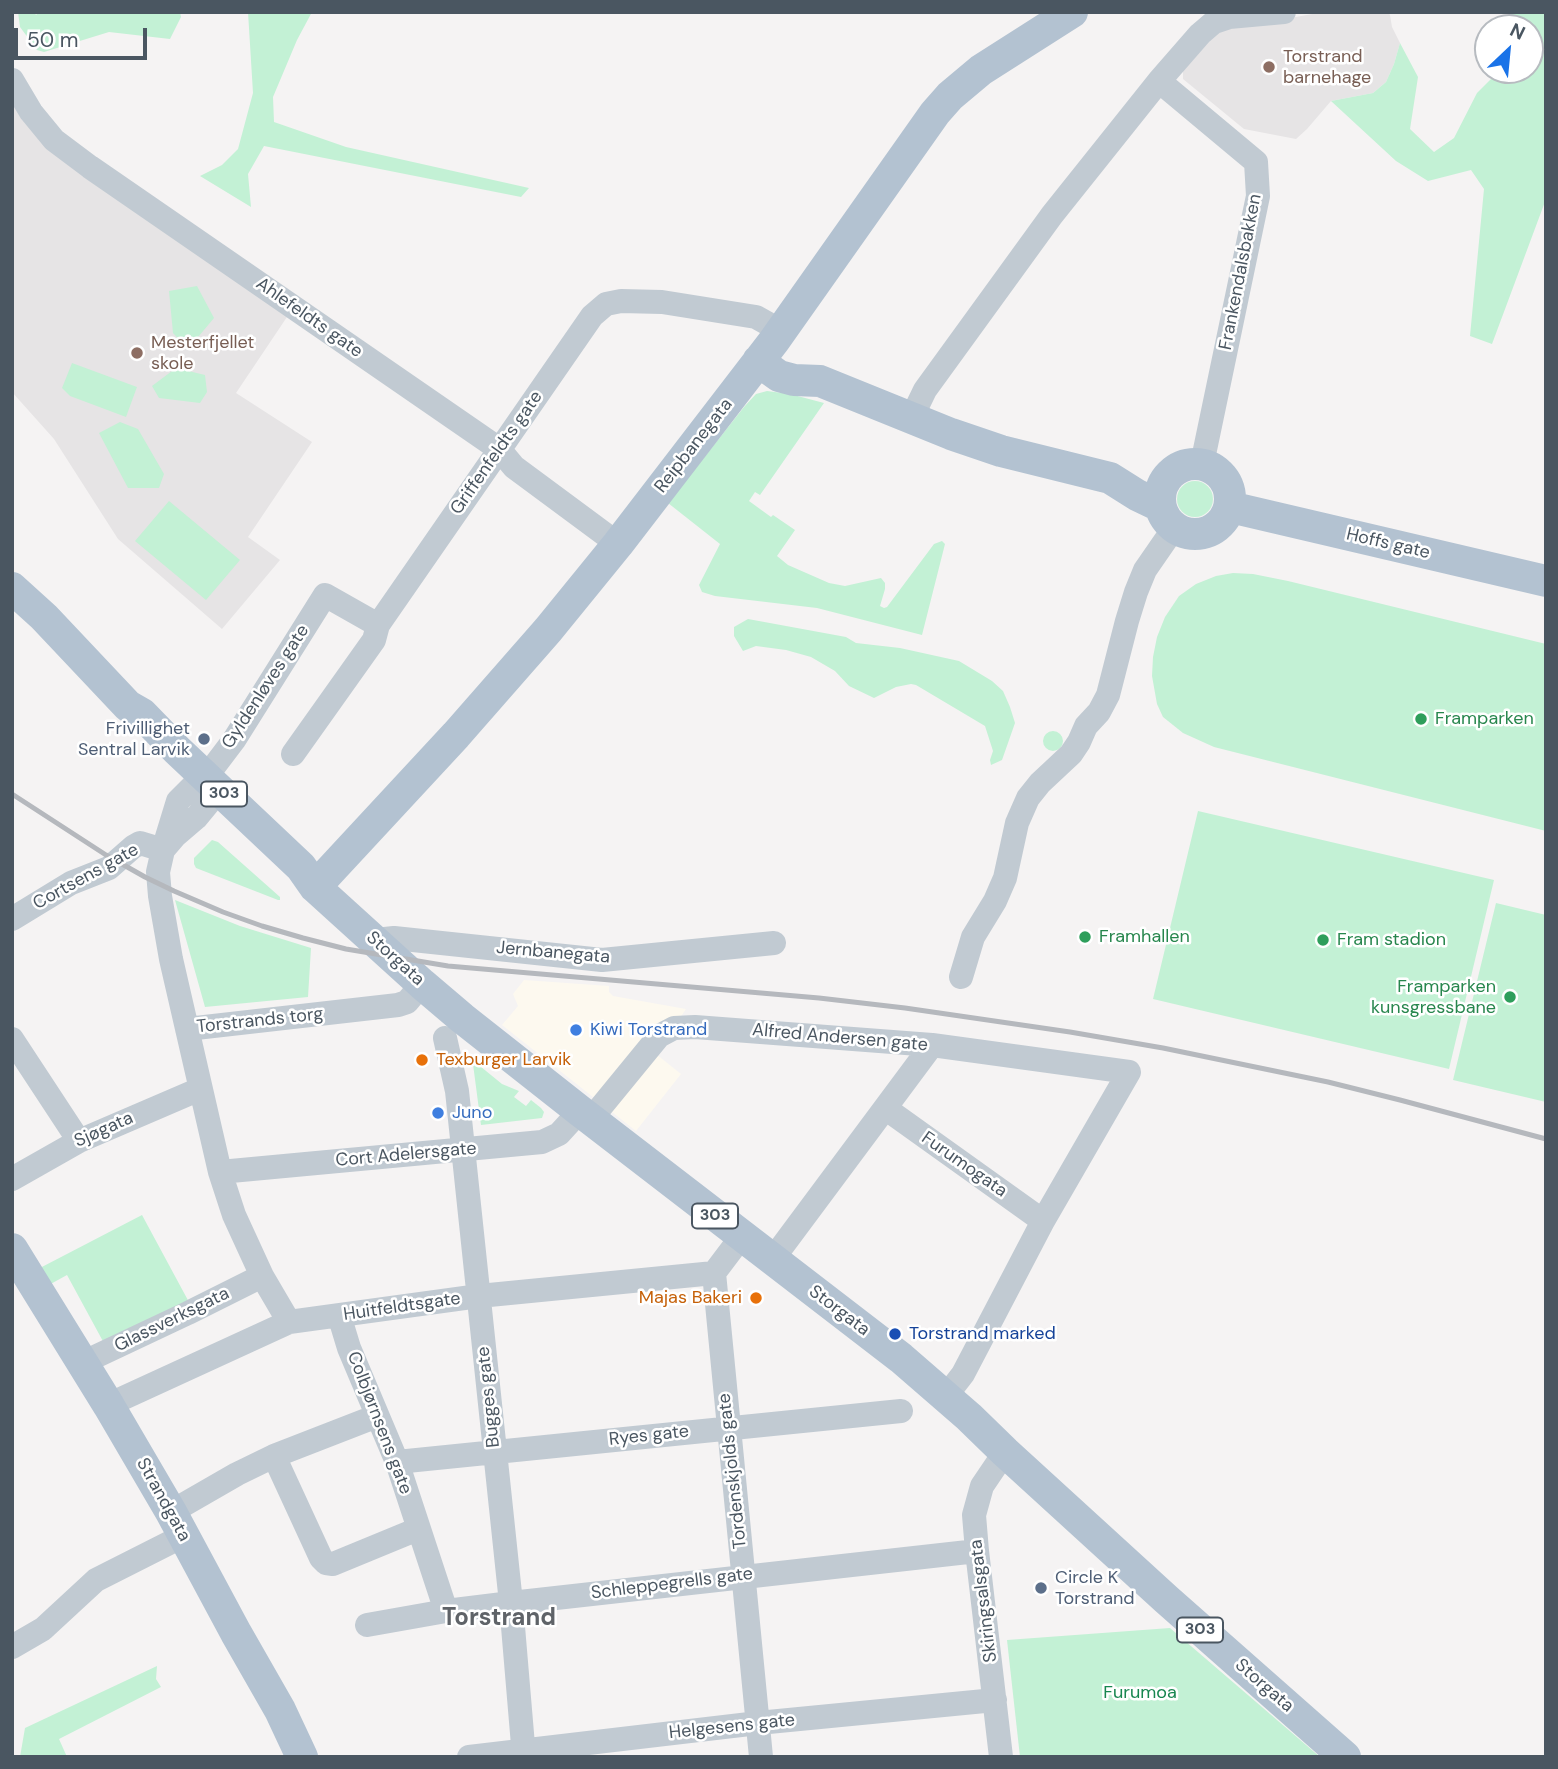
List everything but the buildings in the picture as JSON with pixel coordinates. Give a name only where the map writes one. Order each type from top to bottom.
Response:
[{"type":"main road","name":"Reipbanegata","points":[[315,887],[548,630],[618,544],[771,345],[935,113],[950,96],[981,70],[1072,12]]},
{"type":"main road","points":[[771,345],[779,376],[820,382],[911,419],[1001,451],[1110,478],[1187,533],[1201,534],[1214,529],[1224,519],[1230,507],[1230,493],[1225,480],[1215,470],[1189,467],[1110,478]]},
{"type":"main road","points":[[1167,517],[1160,492],[1166,479],[1189,467]]},
{"type":"main road","name":"Hoffs gate","points":[[1230,507],[1546,581]]},
{"type":"main road","name":"Storgata","points":[[12,588],[44,617],[128,706],[142,714],[205,786],[293,876],[315,887],[462,1018],[901,1358],[946,1396],[1166,1599],[1345,1757]]},
{"type":"main road","name":"Strandgata","points":[[12,1249],[109,1406],[177,1524],[280,1710],[302,1757]]},
{"type":"street","points":[[911,419],[925,390],[1044,226],[1159,81],[1200,34],[1213,22],[1229,17],[1284,12]]},
{"type":"street","name":"Ahlefeldts gate","points":[[12,80],[31,112],[54,140],[499,449],[514,467],[618,544]]},
{"type":"street","name":"Frankendalsbakken","points":[[1159,81],[1256,162],[1258,196],[1189,467]]},
{"type":"street","name":"Griffenfeldts gate","points":[[293,754],[374,640],[378,625],[499,449],[592,316],[606,304],[621,301],[662,302],[756,317],[771,345]]},
{"type":"street","points":[[961,977],[973,937],[995,901],[1005,877],[1017,823],[1028,798],[1070,754],[1108,695],[1136,592],[1167,517]]},
{"type":"street","name":"Gyldenløves gate","points":[[205,786],[325,595],[378,625]]},
{"type":"street","name":"Torstrands torg","points":[[205,786],[178,801],[161,861],[160,896],[187,1029],[398,1005],[407,1002],[422,984]]},
{"type":"street","name":"Cortsens gate","points":[[12,919],[71,883],[109,868],[140,843],[161,861]]},
{"type":"street","name":"Jernbanegata","points":[[375,940],[394,938],[602,960],[774,943]]},
{"type":"street","name":"Alfred Andersen gate","points":[[585,1115],[659,1036],[674,1028],[695,1027],[932,1045],[1129,1072],[1043,1221]]},
{"type":"street","points":[[187,1029],[220,1172],[234,1216],[262,1276],[289,1322]]},
{"type":"street","name":"Bugges gate","points":[[446,1038],[457,1091],[511,1603],[524,1753]]},
{"type":"street","points":[[12,1040],[79,1141]]},
{"type":"street","points":[[772,1260],[932,1045]]},
{"type":"street","name":"Sjøgata","points":[[12,1179],[79,1141],[200,1089]]},
{"type":"street","name":"Furumogata","points":[[885,1108],[1043,1221]]},
{"type":"street","name":"Cort Adelersgate","points":[[220,1172],[542,1142],[559,1134],[585,1115]]},
{"type":"street","points":[[946,1396],[963,1374],[1043,1221]]},
{"type":"street","points":[[713,1273],[742,1237]]},
{"type":"street","name":"Huitfeldtsgate","points":[[109,1406],[289,1322],[479,1296],[713,1273]]},
{"type":"street","name":"Tordenskjolds gate","points":[[713,1273],[761,1757]]},
{"type":"street","name":"Glassverksgata","points":[[82,1363],[262,1276]]},
{"type":"street","name":"Colbjørnsens gate","points":[[339,1315],[349,1348],[397,1462],[446,1611]]},
{"type":"street","name":"Ryes gate","points":[[397,1462],[901,1411]]},
{"type":"street","points":[[12,1647],[43,1629],[96,1580],[177,1524],[237,1474],[274,1456],[377,1416]]},
{"type":"street","name":"Skiringsalsgata","points":[[1001,1757],[974,1515],[982,1486],[1005,1452]]},
{"type":"street","points":[[274,1456],[321,1558],[326,1563],[333,1564],[418,1529]]},
{"type":"street","name":"Schleppegrells gate","points":[[367,1625],[511,1603],[977,1550]]},
{"type":"street","name":"Helgesens gate","points":[[469,1757],[524,1753],[758,1723],[995,1700]]},
{"type":"shaded area","points":[[1323,12],[1388,12],[1400,43],[1386,82],[1373,93],[1331,101],[1296,139],[1244,129],[1183,79],[1183,71],[1225,23],[1269,22]]},
{"type":"shaded area","name":"Mesterfjellet skole","points":[[12,100],[289,314],[236,393],[312,442],[248,537],[280,560],[222,629],[118,539],[54,439],[12,392]]},
{"type":"shaded area","points":[[524,980],[609,986],[609,992],[613,996],[686,1009],[656,1054],[681,1074],[636,1131],[502,1025],[518,1006],[513,994]]},
{"type":"green space","points":[[18,12],[34,12],[36,15],[39,12],[180,12],[181,17],[170,39],[109,32],[44,52],[37,50],[20,27]]},
{"type":"green space","points":[[248,12],[312,12],[273,97],[274,122],[346,147],[529,188],[521,197],[264,146],[248,174],[251,207],[200,176],[222,165],[238,149],[253,93]]},
{"type":"green space","points":[[1546,12],[1546,199],[1492,344],[1470,336],[1484,189],[1471,170],[1428,181],[1396,161],[1331,101],[1373,93],[1386,82],[1400,43],[1418,77],[1410,129],[1434,152],[1454,138],[1477,93],[1486,84],[1544,84],[1544,14],[1511,14]]},
{"type":"green space","points":[[197,286],[214,318],[188,349],[173,333],[169,291]]},
{"type":"green space","points":[[72,363],[137,387],[126,417],[70,396],[62,388]]},
{"type":"green space","points":[[176,368],[205,375],[207,392],[200,403],[159,398],[152,386]]},
{"type":"green space","points":[[767,391],[824,403],[760,495],[755,492],[749,501],[795,530],[777,556],[788,565],[829,583],[845,586],[881,578],[885,589],[880,606],[884,608],[934,544],[942,541],[945,544],[922,635],[817,608],[715,596],[702,592],[699,585],[720,544],[668,503],[744,407],[756,394]]},
{"type":"green space","points":[[120,422],[138,429],[164,474],[159,488],[128,488],[99,433]]},
{"type":"green space","points":[[1195,481],[1208,486],[1213,499],[1208,512],[1195,517],[1182,512],[1177,499],[1182,486]]},
{"type":"green space","points":[[169,501],[240,560],[206,600],[135,541]]},
{"type":"green space","points":[[1233,573],[1288,581],[1546,644],[1546,831],[1214,747],[1183,733],[1163,717],[1157,704],[1152,676],[1157,637],[1165,617],[1179,596],[1196,584]]},
{"type":"green space","points":[[748,619],[846,637],[856,643],[900,648],[959,661],[992,681],[1003,691],[1010,707],[1015,723],[1002,760],[991,765],[993,751],[985,726],[916,685],[896,687],[874,698],[849,686],[835,671],[811,657],[756,646],[743,651],[734,636],[734,627]]},
{"type":"green space","points":[[1049,731],[1057,731],[1063,741],[1057,751],[1049,751],[1043,745],[1043,737]]},
{"type":"green space","name":"Fram stadion","points":[[1198,811],[1494,880],[1449,1069],[1153,999]]},
{"type":"green space","points":[[212,840],[218,842],[280,897],[280,900],[196,868],[194,858]]},
{"type":"green space","points":[[175,900],[240,926],[311,948],[308,997],[205,1007]]},
{"type":"green space","name":"Framparken kunsgressbane","points":[[1496,903],[1546,915],[1546,1102],[1453,1080]]},
{"type":"green space","points":[[475,1062],[502,1084],[519,1091],[514,1097],[526,1106],[531,1100],[541,1108],[544,1112],[542,1118],[481,1125],[473,1064]]},
{"type":"green space","points":[[142,1215],[190,1304],[105,1345],[67,1275],[47,1286],[38,1269]]},
{"type":"green space","name":"Furumoa","points":[[1170,1628],[1320,1757],[1020,1757],[1007,1640]]},
{"type":"green space","points":[[157,1666],[156,1679],[161,1687],[59,1739],[67,1757],[20,1757],[25,1728]]},
{"type":"railway","points":[[12,794],[106,855],[174,891],[262,926],[346,949],[448,966],[819,998],[1070,1032],[1328,1082],[1546,1139]]},
{"type":"place","name":"Torstrand barnehage","points":[[1269,67]]},
{"type":"place","name":"Mesterfjellet skole","points":[[137,353]]},
{"type":"place","name":"Framparken","points":[[1421,719]]},
{"type":"place","name":"Frivillighet Sentral Larvik","points":[[204,739]]},
{"type":"place","name":"Framhallen","points":[[1085,937]]},
{"type":"place","name":"Fram stadion","points":[[1323,940]]},
{"type":"place","name":"Framparken kunsgressbane","points":[[1510,997]]},
{"type":"place","name":"Kiwi Torstrand","points":[[576,1030]]},
{"type":"place","name":"Texburger Larvik","points":[[422,1060]]},
{"type":"place","name":"Juno","points":[[438,1113]]},
{"type":"place","name":"Majas Bakeri","points":[[756,1298]]},
{"type":"place","name":"Torstrand marked","points":[[895,1334]]},
{"type":"place","name":"Circle K Torstrand","points":[[1041,1588]]},
{"type":"district","name":"Torstrand","points":[[499,1619]]}]
